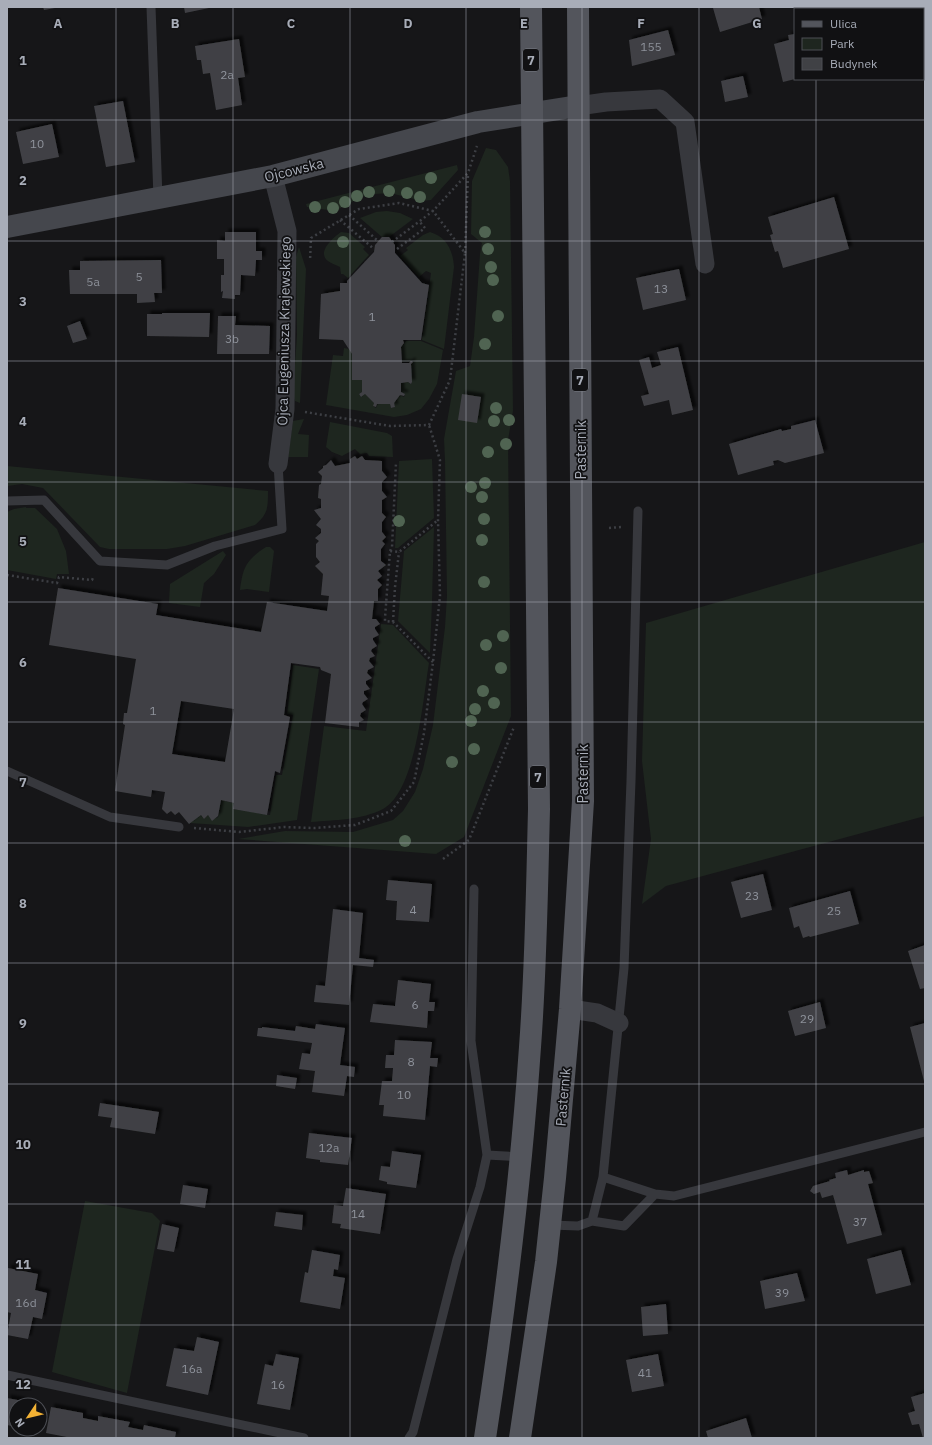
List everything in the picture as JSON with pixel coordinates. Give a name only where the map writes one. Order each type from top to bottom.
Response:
[{"type":"main road","name":"7","points":[[485,1438],[510,1258],[521,1157],[530,1046],[536,930],[539,809],[531,7]]},
{"type":"main road","name":"7","points":[[578,7],[578,106]]},
{"type":"main road","name":"Pasternik","points":[[520,1438],[550,1224],[570,1009],[583,801],[578,106]]},
{"type":"street","points":[[578,106],[606,102],[660,99],[685,122],[705,264]]},
{"type":"street","name":"Ojcowska","points":[[7,226],[273,176],[478,122],[578,106]]},
{"type":"street","name":"Ojca Eugeniusza Krajewskiego","points":[[273,176],[287,231],[285,408],[278,464]]},
{"type":"street","points":[[570,1009],[597,1013],[619,1023]]},
{"type":"lane","points":[[151,7],[158,198]]},
{"type":"lane","points":[[7,501],[44,500],[100,561],[167,565],[216,546],[282,529],[278,464]]},
{"type":"lane","points":[[592,1220],[603,1177],[624,960],[631,781],[638,511]]},
{"type":"lane","points":[[7,771],[110,817],[180,827]]},
{"type":"lane","points":[[409,1438],[413,1432],[457,1259],[480,1188],[487,1155],[471,1041],[474,889]]},
{"type":"lane","points":[[603,1177],[655,1194],[674,1196],[925,1132]]},
{"type":"lane","points":[[487,1155],[521,1157]]},
{"type":"lane","points":[[550,1224],[578,1226],[592,1220],[624,1226],[655,1194]]},
{"type":"lane","points":[[7,1375],[304,1438]]},
{"type":"path","points":[[180,827],[239,832],[284,827],[314,828],[355,825],[391,811],[414,782],[424,733],[440,596],[438,520],[440,460],[429,425],[450,380],[465,253],[468,173],[479,142]]},
{"type":"path","points":[[392,242],[432,211],[468,173]]},
{"type":"path","points":[[310,262],[311,238],[359,209],[399,203],[432,211],[465,253]]},
{"type":"path","points":[[348,215],[378,241]]},
{"type":"path","points":[[340,220],[374,249]]},
{"type":"path","points":[[398,249],[425,228],[419,221]]},
{"type":"path","points":[[285,408],[390,426],[429,425]]},
{"type":"path","points":[[396,463],[392,547],[390,551],[385,622],[394,622],[433,662]]},
{"type":"path","points":[[390,551],[398,552],[438,520]]},
{"type":"path","points":[[394,622],[398,552]]},
{"type":"path","points":[[7,575],[57,583],[59,577],[92,580],[100,561]]},
{"type":"path","points":[[443,859],[469,840],[516,723]]},
{"type":"green space","points":[[486,148],[496,150],[508,167],[510,181],[513,411],[508,440],[511,716],[464,837],[436,854],[238,839],[285,831],[353,832],[393,820],[403,811],[415,792],[423,769],[433,725],[445,627],[447,596],[444,439],[456,371],[470,366],[482,243],[471,234],[472,181]]},
{"type":"green space","points":[[457,165],[458,170],[431,200],[422,201],[390,193],[361,197],[335,211],[307,207],[306,204]]},
{"type":"green space","points":[[387,211],[400,213],[413,219],[389,237],[382,237],[360,218],[376,212]]},
{"type":"green space","points":[[341,232],[349,233],[365,247],[363,249],[369,255],[348,278],[341,274],[340,267],[328,261],[324,253],[327,245]]},
{"type":"green space","points":[[430,232],[441,237],[448,245],[452,255],[454,267],[444,349],[422,340],[431,273],[426,271],[419,277],[400,256],[408,250],[406,248],[423,235]]},
{"type":"green space","points":[[299,247],[306,269],[300,403],[295,401],[293,394],[297,335],[296,257]]},
{"type":"green space","points":[[406,341],[421,341],[443,350],[437,384],[429,399],[421,409],[407,415],[394,417],[326,405],[333,355],[343,356],[344,348],[349,349],[352,354],[353,380],[362,380],[362,392],[359,394],[361,397],[365,394],[374,403],[373,406],[376,408],[378,404],[390,404],[391,408],[395,407],[394,403],[400,395],[404,397],[405,394],[401,392],[401,383],[408,382],[411,384],[412,382],[411,364],[413,362],[402,362],[401,347]]},
{"type":"green space","points":[[304,419],[298,434],[309,435],[308,457],[288,457],[293,421]]},
{"type":"green space","points":[[330,422],[387,433],[392,436],[393,457],[369,456],[367,453],[360,454],[355,449],[342,456],[332,452],[326,447]]},
{"type":"green space","points":[[432,459],[434,518],[398,548],[395,548],[399,461]]},
{"type":"green space","points":[[7,466],[268,491],[267,506],[265,514],[255,525],[185,546],[167,549],[109,549],[100,547],[43,488],[22,484],[7,486]]},
{"type":"green space","points":[[26,507],[35,508],[57,529],[66,551],[69,574],[57,574],[56,579],[7,570],[7,512]]},
{"type":"green space","points":[[434,527],[430,653],[398,621],[404,551]]},
{"type":"green space","points":[[925,542],[925,816],[666,886],[642,904],[651,839],[642,761],[646,623]]},
{"type":"green space","points":[[266,547],[270,547],[274,551],[269,592],[247,589],[240,590],[244,570],[250,560]]},
{"type":"green space","points":[[223,551],[226,555],[214,574],[204,583],[200,607],[169,603],[170,584]]},
{"type":"green space","points":[[381,624],[393,625],[429,663],[421,720],[416,743],[403,784],[394,799],[383,809],[375,813],[338,820],[311,822],[324,726],[366,731]]},
{"type":"green space","points":[[293,665],[319,669],[297,820],[248,827],[190,823],[201,815],[204,819],[208,815],[212,820],[218,817],[221,800],[234,803],[233,809],[270,815],[276,775],[282,775],[293,715],[287,714]]},
{"type":"green space","points":[[85,1201],[152,1213],[160,1221],[127,1393],[52,1372]]},
{"type":"building","points":[[43,7],[55,7],[55,8],[44,10]]},
{"type":"building","points":[[184,7],[209,7],[209,8],[185,13]]},
{"type":"building","points":[[759,7],[762,19],[720,32],[713,8]]},
{"type":"building","points":[[668,30],[675,55],[632,66],[629,40]]},
{"type":"building","points":[[794,34],[794,79],[783,82],[774,44],[789,40],[788,35]]},
{"type":"building","points":[[239,39],[245,77],[238,78],[242,105],[216,110],[210,73],[203,74],[201,60],[197,60],[195,46]]},
{"type":"building","points":[[743,76],[748,97],[725,102],[721,81]]},
{"type":"building","points":[[123,101],[135,162],[106,167],[94,106]]},
{"type":"building","points":[[52,124],[59,157],[23,164],[16,132]]},
{"type":"building","points":[[834,197],[849,249],[783,268],[778,251],[775,252],[770,235],[773,234],[768,217]]},
{"type":"building","points":[[225,232],[256,232],[256,251],[262,251],[262,260],[256,260],[255,276],[241,275],[240,295],[235,295],[235,299],[222,298],[223,291],[221,292],[221,275],[224,275],[224,259],[217,259],[217,240],[225,241]]},
{"type":"building","points":[[382,237],[389,237],[395,245],[395,253],[422,283],[429,285],[421,340],[403,340],[404,343],[401,347],[402,363],[413,362],[411,364],[412,382],[411,384],[408,382],[401,383],[401,392],[405,394],[404,396],[400,395],[394,403],[395,407],[391,408],[390,404],[377,404],[376,407],[373,406],[374,403],[365,394],[361,397],[359,394],[362,392],[362,380],[352,380],[352,354],[343,340],[319,339],[321,294],[340,291],[340,283],[347,283],[347,281],[374,252],[375,245]]},
{"type":"building","points":[[161,260],[162,293],[154,293],[155,302],[137,303],[137,294],[70,294],[69,270],[80,270],[80,261]]},
{"type":"building","points":[[679,269],[686,300],[643,310],[636,278]]},
{"type":"building","points":[[210,313],[209,337],[147,336],[147,314]]},
{"type":"building","points":[[218,316],[236,316],[235,325],[270,326],[269,354],[217,354]]},
{"type":"building","points":[[80,321],[87,339],[73,343],[67,326]]},
{"type":"building","points":[[678,347],[693,410],[672,415],[669,400],[644,406],[641,396],[649,394],[639,360],[649,357],[652,368],[661,365],[657,352]]},
{"type":"building","points":[[462,394],[481,397],[477,423],[458,420]]},
{"type":"building","points":[[815,420],[824,453],[785,463],[778,460],[773,461],[774,465],[738,475],[729,444],[781,429],[782,431],[791,429],[791,426]]},
{"type":"building","points":[[355,456],[357,459],[362,456],[365,460],[382,461],[382,471],[387,477],[382,482],[382,491],[387,497],[382,500],[382,513],[386,517],[382,522],[382,532],[386,537],[382,541],[385,544],[381,549],[381,561],[386,565],[378,571],[382,576],[377,580],[382,585],[378,589],[378,601],[374,601],[372,619],[376,619],[380,624],[375,627],[379,635],[373,638],[377,646],[372,649],[371,651],[375,656],[370,658],[369,661],[374,667],[368,670],[367,673],[372,678],[366,681],[366,684],[370,689],[364,691],[364,694],[368,699],[362,704],[366,710],[361,713],[360,716],[364,720],[359,722],[359,727],[325,723],[331,674],[321,670],[320,667],[291,663],[284,715],[290,717],[280,773],[275,771],[267,815],[233,809],[234,803],[221,800],[218,816],[212,821],[208,815],[204,819],[201,815],[189,824],[179,812],[175,815],[171,811],[167,814],[162,809],[165,792],[152,790],[151,797],[115,791],[125,725],[123,724],[124,713],[127,713],[136,659],[49,645],[58,588],[158,604],[156,615],[261,632],[267,602],[327,611],[329,596],[321,595],[323,574],[315,566],[320,562],[316,557],[316,544],[319,541],[315,538],[321,533],[321,529],[316,525],[321,519],[314,510],[321,508],[321,499],[318,498],[319,485],[321,484],[322,476],[318,472],[331,460],[335,466],[350,463],[350,459]],"holes":[[[181,701],[234,709],[225,762],[172,754]]]},
{"type":"building","points":[[763,874],[772,910],[741,918],[731,882]]},
{"type":"building","points":[[388,880],[432,884],[429,922],[396,920],[397,901],[386,900]]},
{"type":"building","points":[[850,891],[859,924],[803,938],[799,926],[794,928],[789,908]]},
{"type":"building","points":[[333,909],[363,913],[359,958],[374,960],[373,967],[353,965],[349,1005],[314,1002],[316,985],[325,986]]},
{"type":"building","points":[[925,945],[925,988],[920,989],[908,951]]},
{"type":"building","points":[[398,980],[431,984],[429,1002],[435,1002],[434,1011],[428,1011],[427,1028],[370,1022],[373,1004],[395,1006]]},
{"type":"building","points":[[820,1002],[826,1028],[795,1036],[788,1011]]},
{"type":"building","points":[[925,1023],[925,1081],[924,1081],[910,1027]]},
{"type":"building","points":[[316,1024],[345,1028],[340,1065],[355,1067],[354,1077],[347,1076],[344,1096],[312,1092],[315,1071],[299,1069],[302,1053],[310,1054],[312,1043],[257,1036],[258,1028],[262,1027],[295,1031],[296,1026],[315,1029]]},
{"type":"building","points":[[395,1040],[432,1042],[430,1058],[438,1058],[437,1067],[430,1066],[425,1120],[383,1116],[384,1105],[379,1105],[382,1081],[392,1081],[393,1068],[385,1068],[386,1055],[394,1055]]},
{"type":"building","points":[[277,1075],[297,1078],[295,1089],[276,1086]]},
{"type":"building","points":[[100,1103],[159,1112],[155,1134],[110,1127],[112,1118],[98,1116]]},
{"type":"building","points":[[309,1133],[352,1138],[348,1165],[320,1162],[320,1160],[306,1158]]},
{"type":"building","points":[[392,1151],[421,1155],[416,1188],[387,1184],[387,1182],[379,1180],[381,1166],[390,1167]]},
{"type":"building","points":[[847,1170],[848,1175],[864,1170],[864,1172],[869,1171],[873,1183],[868,1184],[882,1235],[847,1244],[833,1195],[822,1198],[820,1192],[814,1194],[810,1191],[813,1186],[836,1178],[835,1173]]},
{"type":"building","points":[[183,1185],[208,1189],[205,1208],[180,1204]]},
{"type":"building","points":[[346,1188],[386,1194],[380,1234],[340,1228],[341,1224],[332,1223],[334,1205],[343,1206]]},
{"type":"building","points":[[276,1212],[303,1215],[302,1230],[274,1226]]},
{"type":"building","points":[[162,1224],[179,1228],[174,1252],[157,1249]]},
{"type":"building","points":[[312,1250],[340,1255],[338,1270],[334,1269],[333,1276],[345,1278],[340,1309],[300,1302],[305,1272],[308,1273]]},
{"type":"building","points":[[901,1250],[911,1285],[876,1294],[867,1259]]},
{"type":"building","points":[[8,1268],[38,1274],[35,1290],[47,1293],[42,1319],[33,1317],[28,1339],[7,1335],[11,1313],[7,1312]]},
{"type":"building","points":[[797,1273],[805,1301],[765,1309],[760,1281]]},
{"type":"building","points":[[666,1304],[668,1334],[643,1336],[641,1307]]},
{"type":"building","points":[[197,1337],[219,1342],[208,1395],[166,1386],[174,1348],[194,1351]]},
{"type":"building","points":[[276,1354],[299,1358],[290,1410],[257,1404],[265,1364],[273,1366]]},
{"type":"building","points":[[658,1354],[664,1386],[632,1392],[626,1360]]},
{"type":"building","points":[[925,1393],[925,1437],[923,1438],[919,1424],[912,1425],[908,1413],[915,1411],[911,1397]]},
{"type":"building","points":[[7,1398],[8,1425],[7,1425]]},
{"type":"building","points":[[51,1407],[83,1413],[83,1418],[98,1421],[98,1416],[130,1422],[128,1427],[143,1430],[144,1425],[176,1432],[175,1438],[72,1438],[48,1433],[48,1423]]},
{"type":"building","points":[[746,1418],[752,1438],[708,1438],[706,1431]]}]
